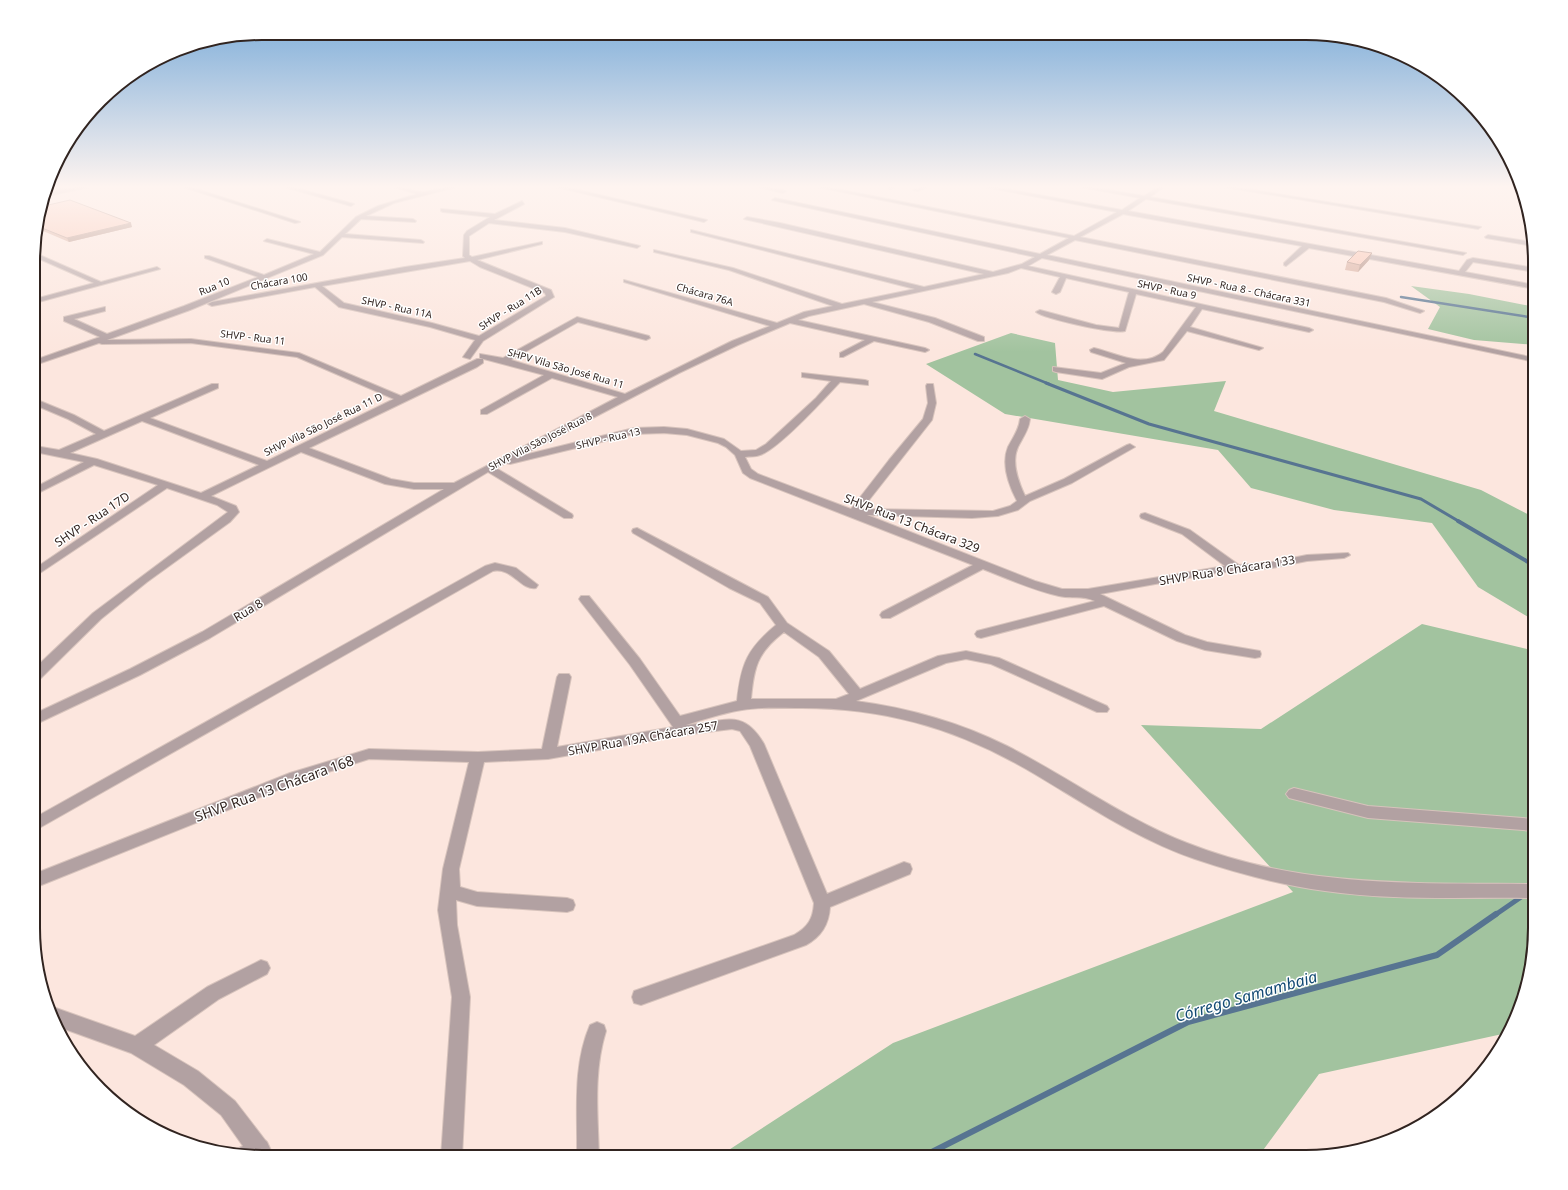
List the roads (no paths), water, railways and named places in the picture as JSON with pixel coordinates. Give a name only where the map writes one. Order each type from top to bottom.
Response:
[{"type":"street","points":[[269,242],[321,254]]},
{"type":"street","name":"Rua 10","points":[[40,361],[187,308],[321,254],[331,248],[335,242]]},
{"type":"street","points":[[416,242],[421,242]]},
{"type":"street","points":[[466,242],[466,256],[470,260]]},
{"type":"street","points":[[616,242],[636,246]]},
{"type":"street","points":[[736,242],[873,275],[924,290]]},
{"type":"street","points":[[853,242],[996,274]]},
{"type":"street","name":"SHVP - Rua 8 - Chácara 331","points":[[972,242],[1528,359]]},
{"type":"street","name":"SHVP Vila São José Rua 8","points":[[455,486],[626,397],[735,343],[790,320],[840,306],[924,290],[996,274],[1020,266],[1067,242]]},
{"type":"street","points":[[1091,242],[1386,300],[1420,311]]},
{"type":"street","points":[[1288,242],[1528,286]]},
{"type":"street","points":[[1398,242],[1463,253]]},
{"type":"street","points":[[1517,242],[1527,243]]},
{"type":"street","name":"Chácara 100","points":[[187,308],[470,260],[540,243]]},
{"type":"street","points":[[1286,264],[1308,245]]},
{"type":"street","points":[[656,251],[731,269],[840,306]]},
{"type":"street","points":[[40,257],[101,284]]},
{"type":"street","points":[[207,257],[264,277]]},
{"type":"street","name":"SHVP - Rua 11B","points":[[456,373],[475,349],[480,339],[545,302],[550,294],[470,260]]},
{"type":"street","points":[[1461,273],[1469,261],[1473,260],[1528,269]]},
{"type":"street","name":"SHVP - Rua 9","points":[[1020,266],[1063,277],[1309,330]]},
{"type":"street","points":[[40,300],[157,269]]},
{"type":"street","points":[[1056,292],[1063,277]]},
{"type":"street","name":"Chácara 76A","points":[[626,281],[778,326]]},
{"type":"street","name":"SHVP - Rua 11A","points":[[316,285],[342,305],[432,325],[480,339]]},
{"type":"street","points":[[1040,312],[1096,327],[1119,330],[1122,328],[1126,319],[1133,292]]},
{"type":"street","points":[[864,302],[932,320],[981,340]]},
{"type":"street","points":[[1056,369],[1099,376],[1135,363],[1163,357],[1200,306]]},
{"type":"street","points":[[102,309],[67,320],[107,337]]},
{"type":"street","points":[[466,359],[471,362],[482,358],[502,360],[576,319],[583,319],[646,338]]},
{"type":"street","points":[[790,320],[925,350]]},
{"type":"street","points":[[1185,328],[1259,348]]},
{"type":"street","points":[[843,355],[872,339]]},
{"type":"street","name":"SHVP - Rua 11","points":[[92,342],[191,341],[286,353],[312,359],[341,374],[401,399]]},
{"type":"street","points":[[475,349],[482,358]]},
{"type":"street","points":[[1094,350],[1135,363]]},
{"type":"street","name":"SHVP Vila São José Rua 11 D","points":[[201,497],[266,464],[456,373],[482,358]]},
{"type":"street","name":"SHPV Vila São José Rua 11","points":[[502,360],[626,397]]},
{"type":"street","points":[[484,412],[551,375]]},
{"type":"street","points":[[805,375],[865,383]]},
{"type":"street","points":[[739,454],[758,453],[769,446],[819,400],[837,380]]},
{"type":"street","points":[[61,452],[215,386]]},
{"type":"street","points":[[854,513],[897,455],[927,420],[931,411],[932,403],[930,386]]},
{"type":"street","points":[[40,404],[71,417],[103,434]]},
{"type":"street","points":[[142,418],[266,464]]},
{"type":"street","points":[[1022,501],[1017,493],[1011,465],[1012,451],[1025,425],[1025,419]]},
{"type":"street","name":"SHVP - Rua 13","points":[[492,466],[646,429],[708,436],[729,445],[739,454]]},
{"type":"street","points":[[854,513],[972,516],[994,514],[1014,508],[1022,501],[1068,481],[1130,447]]},
{"type":"street","points":[[300,448],[389,482],[414,486],[455,486]]},
{"type":"street","points":[[40,450],[61,452],[94,461],[229,506],[234,510],[233,514],[97,616],[40,671]]},
{"type":"street","name":"SHVP Rua 13 Chácara 329","points":[[739,454],[747,471],[754,476],[854,513],[982,565],[1047,589],[1071,594],[1088,593]]},
{"type":"street","points":[[40,489],[94,461]]},
{"type":"street","points":[[492,466],[568,516]]},
{"type":"street","name":"SHVP - Rua 17D","points":[[40,570],[165,485]]},
{"type":"street","name":"Rua 8","points":[[40,717],[142,668],[206,635],[455,486]]},
{"type":"street","points":[[1145,516],[1186,532],[1236,568]]},
{"type":"street","points":[[637,531],[733,585],[764,600],[783,626],[824,654],[858,696]]},
{"type":"street","name":"SHVP Rua 8 Chácara 133","points":[[1088,593],[1216,570],[1272,565],[1307,558],[1344,555]]},
{"type":"street","points":[[886,615],[982,565]]},
{"type":"street","points":[[40,822],[489,568],[500,566],[507,567],[532,585]]},
{"type":"street","points":[[1088,593],[1182,638],[1205,646],[1255,654]]},
{"type":"street","points":[[585,599],[635,662],[680,726],[744,705],[838,703],[900,711],[924,718],[963,733],[1029,764],[1089,801],[1164,840],[1184,848],[1268,873],[1322,884],[1368,888],[1528,891]]},
{"type":"street","points":[[981,634],[1090,607],[1105,601]]},
{"type":"street","points":[[744,705],[747,676],[754,654],[760,645],[783,626]]},
{"type":"street","points":[[838,703],[858,696],[943,659],[966,655],[994,661],[1102,709]]},
{"type":"street","name":"SHVP Rua 19A Chácara 257","points":[[548,754],[564,677]]},
{"type":"street","name":"SHVP Rua 19A Chácara 257","points":[[406,754],[478,757],[548,754],[680,726],[738,724],[749,731],[757,744],[822,903]]},
{"type":"street","name":"SHVP Rua 13 Chácara 168","points":[[40,879],[295,777],[369,754],[406,754]]},
{"type":"street","points":[[451,1150],[461,997],[460,977],[447,919],[446,898],[450,884],[451,870],[478,757]]},
{"type":"street","points":[[1294,794],[1368,812],[1528,824]]},
{"type":"street","points":[[641,997],[774,950],[808,936],[818,924],[822,903],[904,869]]},
{"type":"street","points":[[450,884],[454,893],[477,899],[567,905]]},
{"type":"street","points":[[137,1046],[213,993],[261,968]]},
{"type":"street","points":[[59,1018],[137,1046],[207,1089],[228,1108],[254,1150]]},
{"type":"street","points":[[588,1150],[586,1085],[589,1050],[597,1031]]},
{"type":"waterway","points":[[1401,297],[1528,317]]},
{"type":"waterway","points":[[975,354],[1049,384]]},
{"type":"waterway","points":[[1046,383],[1149,424],[1421,499],[1460,522]]},
{"type":"waterway","points":[[1458,521],[1528,562]]},
{"type":"waterway","name":"Córrego Samambaia","points":[[1495,915],[1524,895]]},
{"type":"waterway","name":"Córrego Samambaia","points":[[936,1150],[1188,1022],[1437,955],[1496,914]]}]
